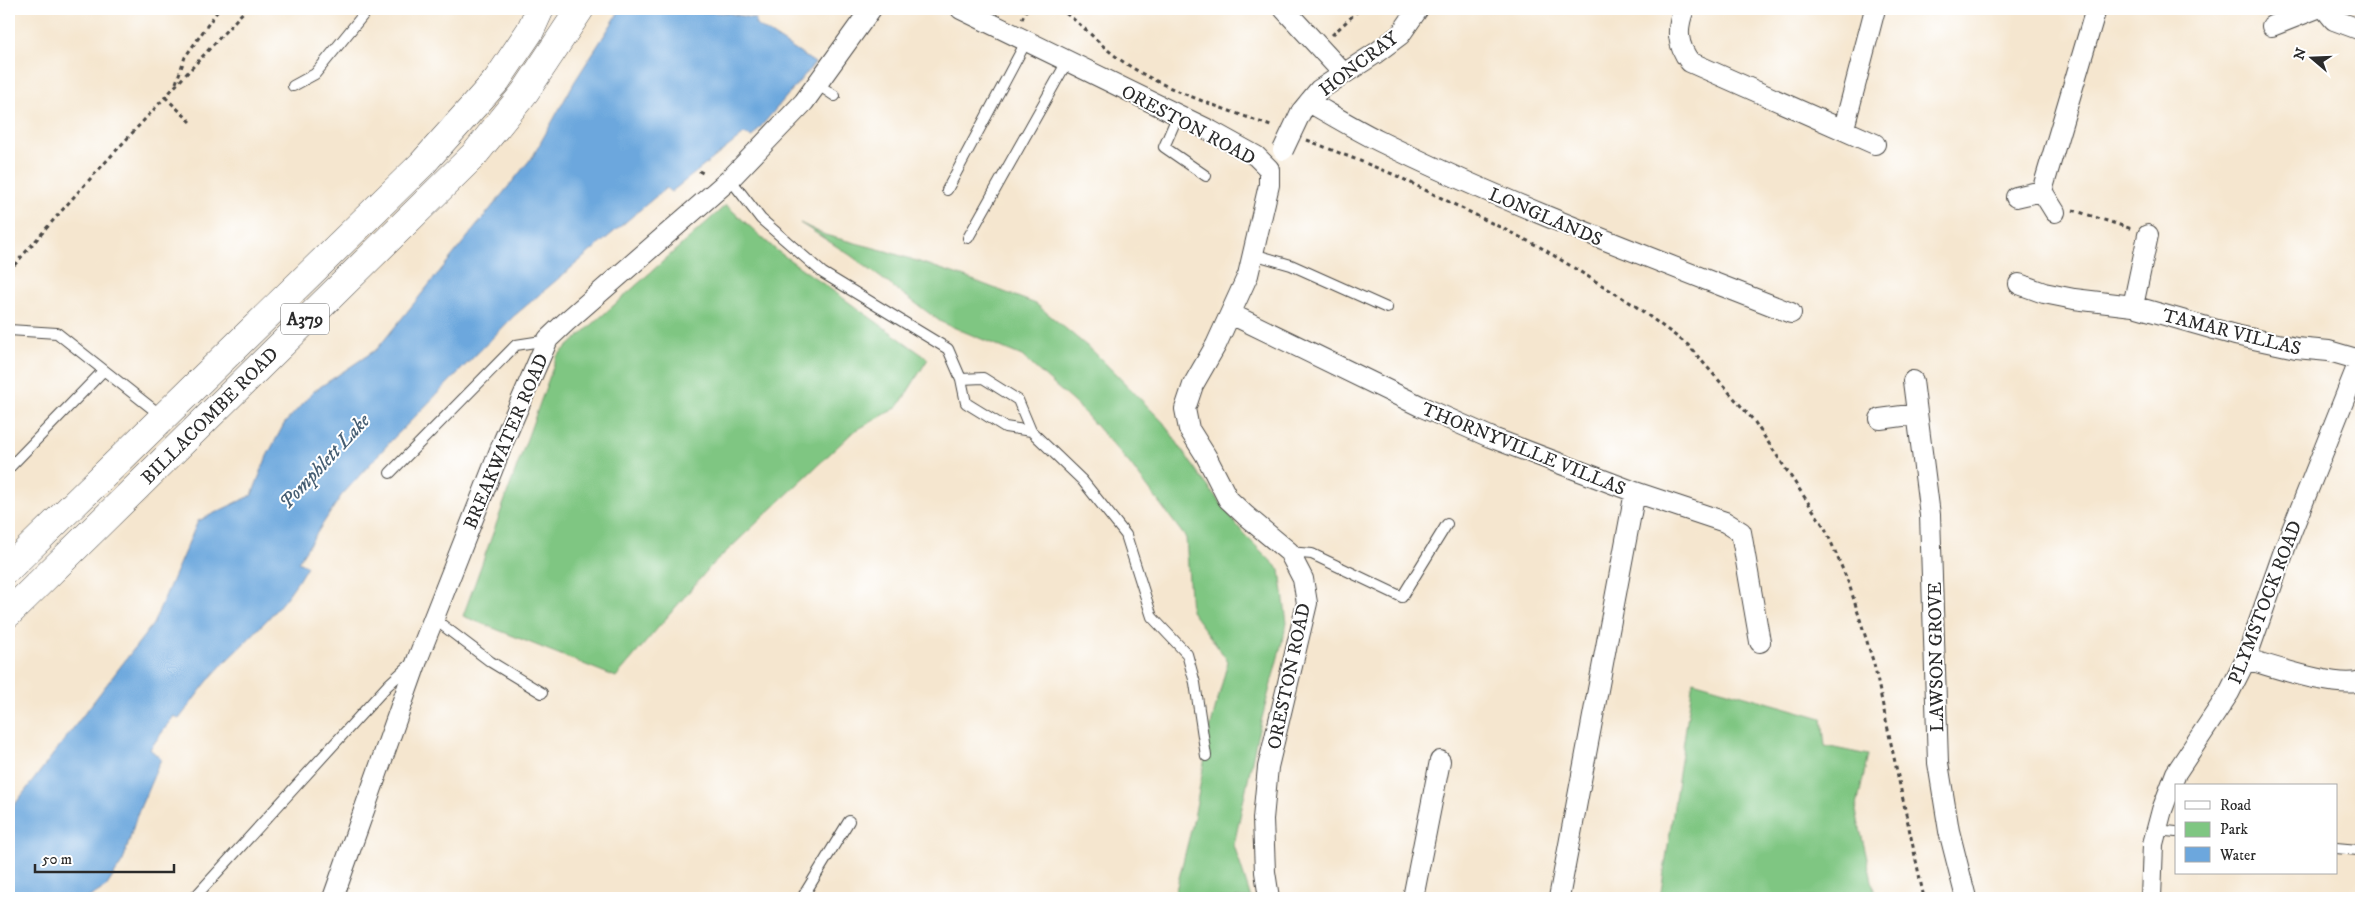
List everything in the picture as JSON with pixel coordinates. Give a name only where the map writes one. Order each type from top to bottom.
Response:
[{"type":"main road","name":"BILLACOMBE ROAD","points":[[9,568],[427,158],[497,80],[530,31],[540,9]]},
{"type":"main road","name":"BILLACOMBE ROAD","points":[[9,613],[474,155],[525,92],[580,9]]},
{"type":"main road","points":[[427,158],[449,180]]},
{"type":"main road","points":[[163,417],[203,422]]},
{"type":"street","name":"BREAKWATER ROAD","points":[[854,30],[856,9]]},
{"type":"street","name":"BREAKWATER ROAD","points":[[333,898],[433,618],[508,431],[548,340],[566,322],[730,179],[804,102],[854,30],[871,9]]},
{"type":"street","name":"ORESTON ROAD","points":[[961,9],[1178,115],[1256,156],[1269,169],[1268,185],[1248,275],[1231,314],[1194,385],[1185,409],[1189,429],[1206,456],[1228,499],[1289,552],[1303,578],[1307,603],[1268,767],[1263,818],[1265,872],[1270,898]]},
{"type":"street","points":[[1284,9],[1344,74]]},
{"type":"street","name":"HONCRAY","points":[[1269,169],[1283,150],[1305,107],[1319,90],[1376,54],[1400,35],[1418,9]]},
{"type":"street","points":[[1844,128],[1875,9]]},
{"type":"street","points":[[2016,197],[2049,203],[2096,9]]},
{"type":"street","points":[[2272,26],[2315,9]]},
{"type":"street","points":[[2325,9],[2334,20],[2361,30]]},
{"type":"street","points":[[1682,10],[1679,34],[1680,50],[1690,62],[1844,128],[1875,144]]},
{"type":"street","name":"LONGLANDS","points":[[1305,107],[1508,201],[1791,313]]},
{"type":"street","points":[[2133,306],[2148,235]]},
{"type":"street","name":"TAMAR VILLAS","points":[[2019,284],[2044,293],[2074,299],[2133,306],[2235,335],[2296,348],[2329,351],[2361,359]]},
{"type":"street","name":"THORNYVILLE VILLAS","points":[[1231,314],[1446,418],[1490,437],[1635,492],[1559,898]]},
{"type":"street","name":"PLYMSTOCK ROAD","points":[[2151,898],[2153,844],[2166,831],[2176,772],[2229,693],[2246,659],[2286,545],[2361,359]]},
{"type":"street","name":"LAWSON GROVE","points":[[1912,381],[1930,515],[1938,762],[1949,831],[1966,898]]},
{"type":"street","points":[[1880,419],[1917,414]]},
{"type":"street","points":[[1635,492],[1724,522],[1741,532],[1760,642]]},
{"type":"street","points":[[2246,659],[2304,676],[2338,682],[2361,682]]},
{"type":"street","points":[[1413,898],[1440,761]]},
{"type":"lane","points":[[294,86],[315,74],[368,9]]},
{"type":"lane","points":[[948,190],[1027,40]]},
{"type":"lane","points":[[968,238],[1068,60]]},
{"type":"lane","points":[[817,84],[836,96]]},
{"type":"lane","points":[[1178,115],[1164,147],[1206,176]]},
{"type":"lane","points":[[730,179],[761,219],[823,273],[948,349],[960,379],[966,403],[1005,427],[1031,431]]},
{"type":"lane","points":[[1253,254],[1291,265],[1387,308]]},
{"type":"lane","points":[[9,330],[57,333],[163,417]]},
{"type":"lane","points":[[390,473],[516,345],[548,340]]},
{"type":"lane","points":[[9,468],[103,371]]},
{"type":"lane","points":[[960,379],[983,378],[1018,400],[1031,431],[1082,480],[1126,535],[1152,617],[1187,654],[1195,683],[1206,756]]},
{"type":"lane","points":[[1289,552],[1312,554],[1402,597],[1447,524]]},
{"type":"lane","points":[[433,618],[491,662],[542,692]]},
{"type":"lane","points":[[194,898],[388,685],[418,658]]},
{"type":"lane","points":[[802,898],[849,821]]},
{"type":"lane","points":[[2338,848],[2358,850]]},
{"type":"path","points":[[174,86],[185,57],[219,9]]},
{"type":"path","points":[[9,272],[174,86],[246,9]]},
{"type":"path","points":[[1059,9],[1119,58],[1146,74],[1167,85],[1276,128]]},
{"type":"path","points":[[1067,14],[1070,9]]},
{"type":"path","points":[[1319,47],[1360,9]]},
{"type":"path","points":[[165,97],[192,123]]},
{"type":"path","points":[[1304,139],[1395,175],[1540,247],[1625,299],[1688,345],[1754,422],[1826,528],[1849,584],[1874,664],[1924,898]]},
{"type":"path","points":[[2049,203],[2061,205],[2148,235]]},
{"type":"green space","points":[[726,205],[776,250],[928,359],[898,407],[853,432],[710,567],[616,677],[463,616],[557,356]]},
{"type":"green space","points":[[800,223],[825,235],[886,251],[962,276],[1036,304],[1094,352],[1163,422],[1200,476],[1243,533],[1280,570],[1287,623],[1257,737],[1234,845],[1251,898],[1174,898],[1194,818],[1211,725],[1228,661],[1191,611],[1186,538],[1130,464],[1080,408],[1022,356],[941,322],[850,255]]},
{"type":"green space","points":[[1693,681],[1822,718],[1825,746],[1868,755],[1856,811],[1876,898],[1660,898]]},
{"type":"water","name":"Pomphlett Lake","points":[[621,9],[728,13],[756,19],[755,24],[815,63],[752,137],[744,134],[671,192],[666,188],[514,316],[390,442],[341,496],[298,562],[307,566],[289,594],[216,671],[179,719],[174,716],[150,749],[161,759],[137,815],[123,861],[106,887],[88,898],[9,898],[9,812],[153,624],[198,521],[252,495],[267,456],[284,424],[314,391],[377,349],[533,156],[575,81]]}]
